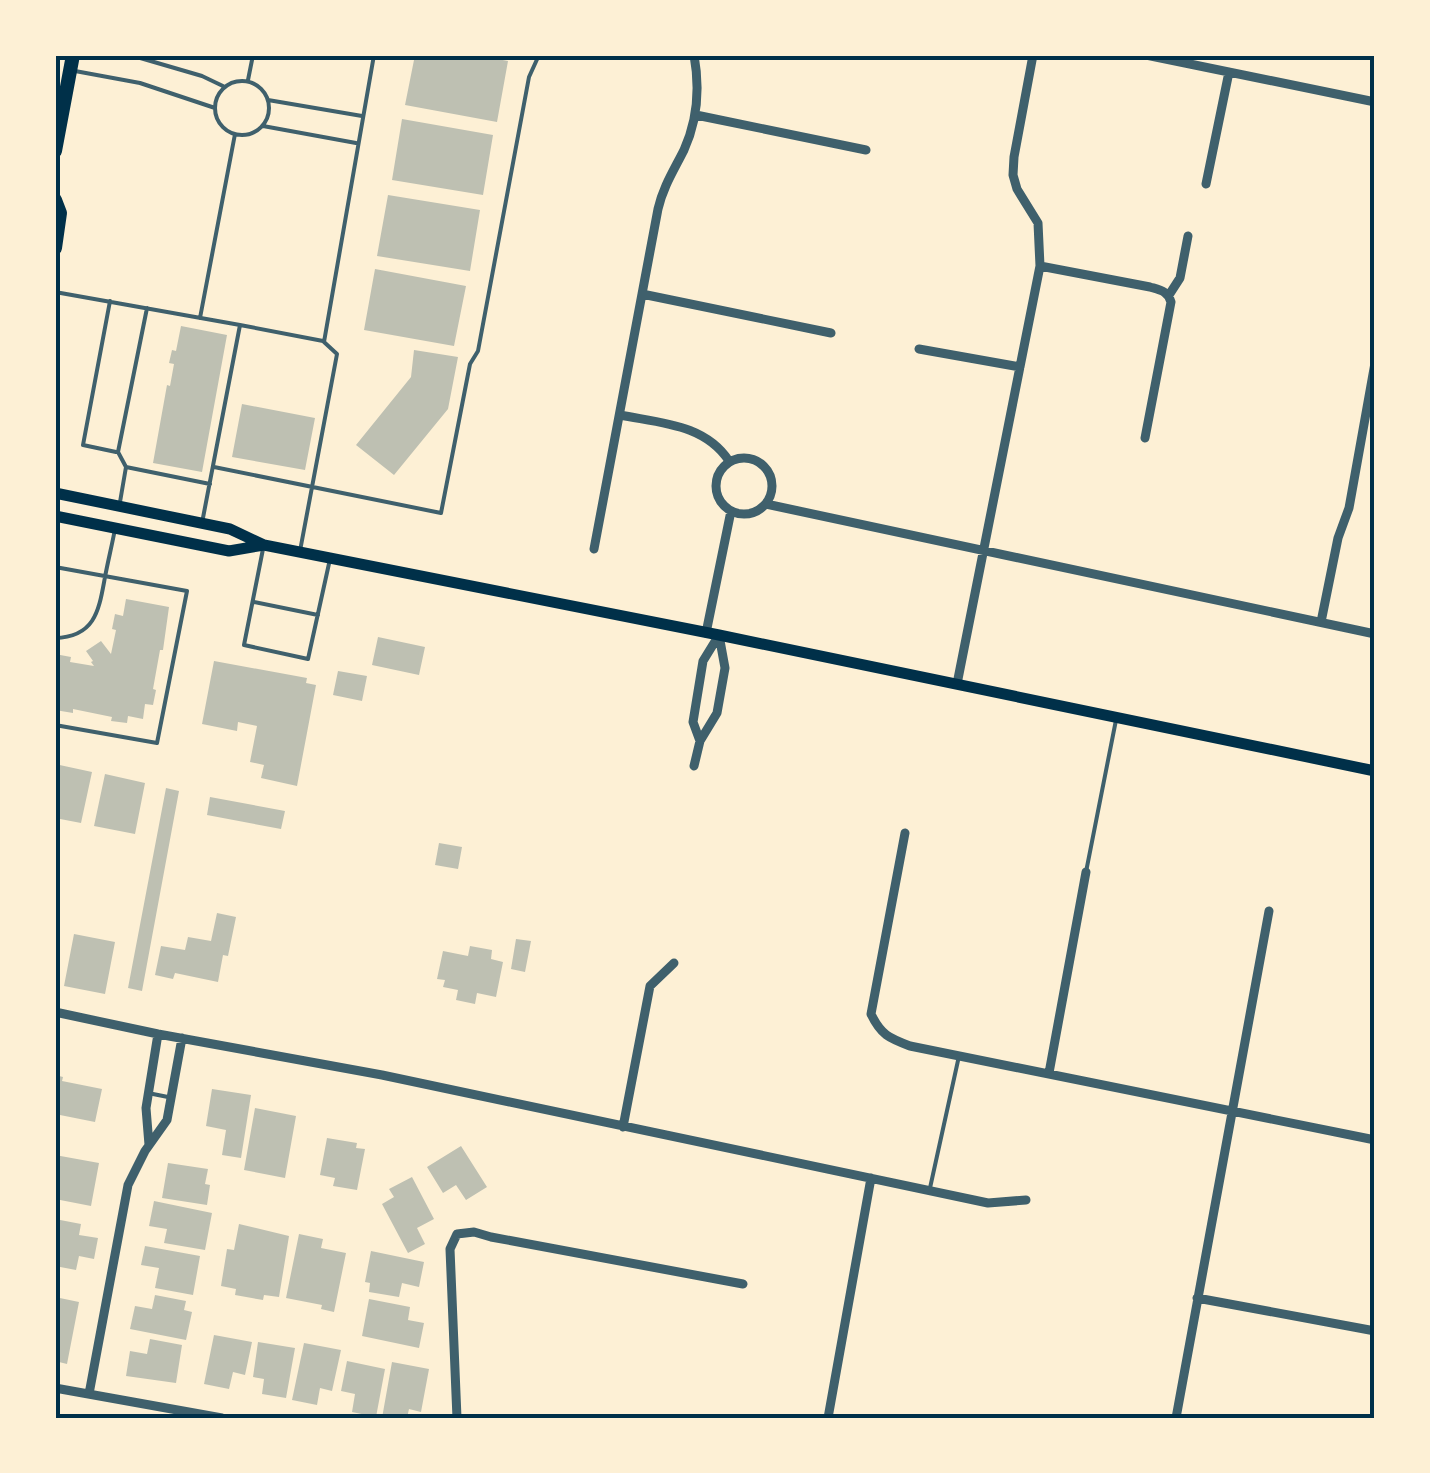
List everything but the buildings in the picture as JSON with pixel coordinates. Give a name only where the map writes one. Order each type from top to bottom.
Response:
[{"type":"main road","points":[[55,151],[67,71]]},
{"type":"main road","points":[[55,200],[60,214],[55,248]]},
{"type":"main road","points":[[55,493],[230,529],[264,544],[1375,771]]},
{"type":"main road","points":[[55,516],[229,551],[264,544]]},
{"type":"street","points":[[594,549],[663,190],[682,155],[696,115],[694,55]]},
{"type":"street","points":[[957,684],[1040,266],[1038,223],[1014,175],[1034,55]]},
{"type":"street","points":[[1146,55],[1375,102]]},
{"type":"street","points":[[1206,184],[1228,72]]},
{"type":"street","points":[[696,115],[866,150]]},
{"type":"street","points":[[1169,295],[1180,278],[1188,236]]},
{"type":"street","points":[[1040,266],[1150,287],[1169,295],[1172,302],[1145,438]]},
{"type":"street","points":[[642,294],[831,334]]},
{"type":"street","points":[[919,349],[1020,367]]},
{"type":"street","points":[[1321,622],[1338,538],[1349,508],[1375,363]]},
{"type":"street","points":[[620,415],[686,428],[706,436],[720,447],[729,462]]},
{"type":"street","points":[[746,457],[763,464],[772,479],[771,497],[766,504],[752,514],[731,511],[720,502],[717,476],[729,462],[746,457]]},
{"type":"street","points":[[766,504],[1375,634]]},
{"type":"street","points":[[700,741],[693,722],[712,634],[731,511]]},
{"type":"street","points":[[694,766],[700,741],[717,712],[725,668],[712,634]]},
{"type":"street","points":[[906,833],[871,1014],[878,1028],[890,1038],[910,1046],[1375,1140]]},
{"type":"street","points":[[1049,1073],[1086,872]]},
{"type":"street","points":[[1176,1418],[1269,912]]},
{"type":"street","points":[[623,1127],[650,986],[674,963]]},
{"type":"street","points":[[55,1012],[382,1075],[988,1204],[1026,1200]]},
{"type":"street","points":[[149,1144],[148,1093],[158,1034]]},
{"type":"street","points":[[89,1394],[128,1185],[166,1120],[182,1038]]},
{"type":"street","points":[[828,1418],[872,1178]]},
{"type":"street","points":[[457,1418],[450,1249],[457,1234],[474,1232],[743,1284]]},
{"type":"street","points":[[1197,1298],[1375,1331]]},
{"type":"street","points":[[55,1388],[222,1418]]},
{"type":"lane","points":[[130,55],[190,72],[224,87]]},
{"type":"lane","points":[[248,81],[253,55]]},
{"type":"lane","points":[[324,342],[374,55]]},
{"type":"lane","points":[[214,467],[441,513],[470,364],[478,351],[529,77],[540,55]]},
{"type":"lane","points":[[67,71],[140,83],[214,108]]},
{"type":"lane","points":[[248,81],[259,86],[268,100],[268,116],[253,133],[235,134],[220,124],[214,108],[224,87],[248,81]]},
{"type":"lane","points":[[268,100],[363,116]]},
{"type":"lane","points":[[262,126],[358,144]]},
{"type":"lane","points":[[200,318],[235,134]]},
{"type":"lane","points":[[55,292],[324,342],[338,354],[300,551]]},
{"type":"lane","points":[[110,301],[83,445],[118,452]]},
{"type":"lane","points":[[119,505],[126,467],[118,452],[147,308]]},
{"type":"lane","points":[[202,523],[240,325]]},
{"type":"lane","points":[[126,467],[210,484]]},
{"type":"lane","points":[[55,638],[81,632],[92,622],[115,529]]},
{"type":"lane","points":[[264,544],[244,645],[308,659],[330,557]]},
{"type":"lane","points":[[55,567],[187,591],[157,742],[55,724]]},
{"type":"lane","points":[[252,602],[318,615]]},
{"type":"lane","points":[[1086,872],[1117,717]]},
{"type":"lane","points":[[930,1191],[959,1056]]},
{"type":"lane","points":[[148,1093],[171,1098]]}]
